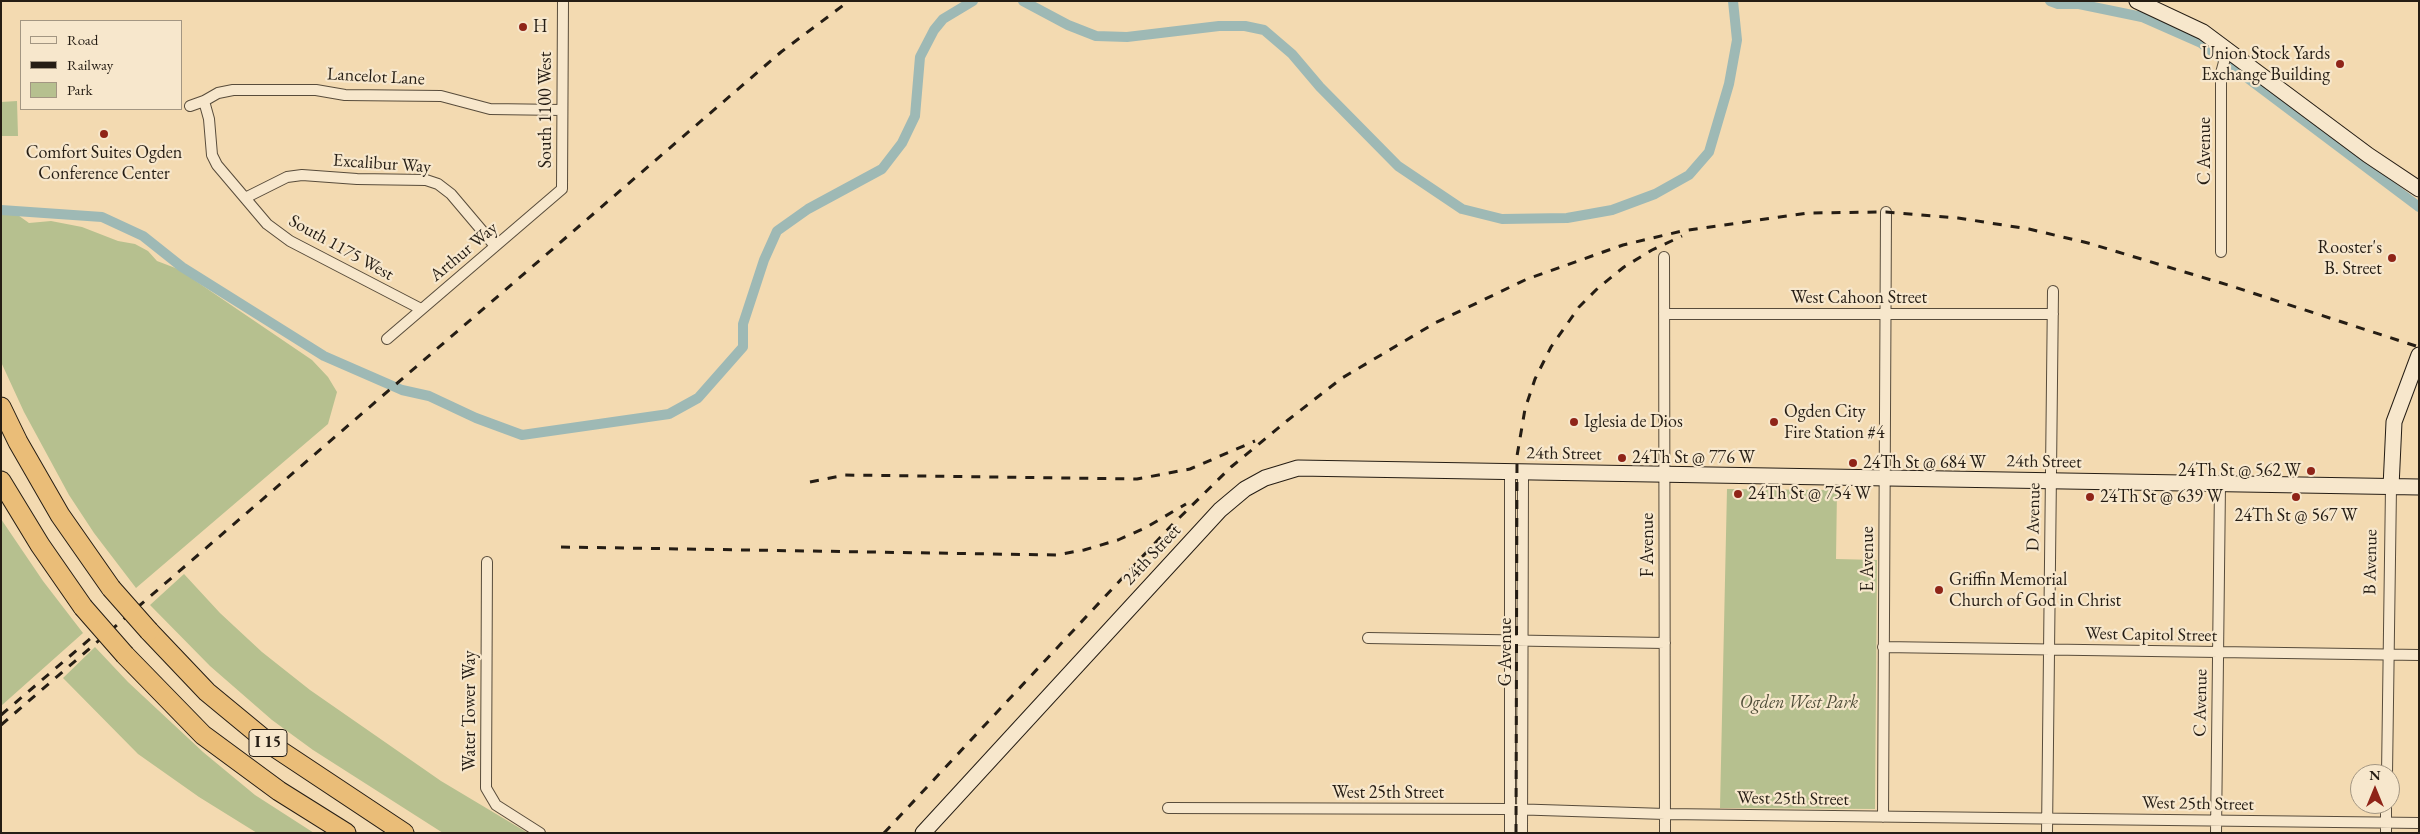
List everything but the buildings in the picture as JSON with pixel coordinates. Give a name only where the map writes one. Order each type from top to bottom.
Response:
[{"type":"highway","name":"I 15","points":[[1,407],[18,442],[60,515],[111,588],[206,692],[270,744],[404,833]]},
{"type":"highway","name":"I 15","points":[[1,481],[40,545],[83,608],[125,655],[203,735],[279,792],[346,833]]},
{"type":"main road","points":[[2137,1],[2203,32],[2368,155],[2419,189]]},
{"type":"main road","name":"B Avenue","points":[[2391,487],[2394,422],[2419,355]]},
{"type":"main road","name":"24th Street","points":[[923,833],[1220,510],[1245,489],[1265,478],[1298,468],[2419,487]]},
{"type":"street","name":"South 1100 West","points":[[562,190],[563,1]]},
{"type":"street","name":"C Avenue","points":[[2221,252],[2221,73],[2227,51]]},
{"type":"street","name":"Lancelot Lane","points":[[190,106],[218,93],[233,90],[316,90],[345,95],[441,96],[490,108],[562,110]]},
{"type":"street","name":"South 1175 West","points":[[204,101],[209,119],[212,155],[217,165],[267,224],[290,241],[421,309]]},
{"type":"street","name":"Excalibur Way","points":[[245,198],[287,178],[302,175],[426,180],[438,184],[450,194],[496,246]]},
{"type":"street","name":"Arthur Way","points":[[387,339],[562,190]]},
{"type":"street","name":"E Avenue","points":[[1883,817],[1886,212]]},
{"type":"street","name":"F Avenue","points":[[1664,257],[1665,833]]},
{"type":"street","name":"D Avenue","points":[[2047,833],[2053,291]]},
{"type":"street","name":"West Cahoon Street","points":[[1664,314],[2053,314]]},
{"type":"street","name":"G Avenue","points":[[1510,833],[1510,642],[1516,472]]},
{"type":"street","name":"G Avenue","points":[[1516,472],[1522,642],[1522,833]]},
{"type":"street","name":"C Avenue","points":[[2216,833],[2220,484]]},
{"type":"street","name":"B Avenue","points":[[2387,764],[2391,487]]},
{"type":"street","name":"Water Tower Way","points":[[487,562],[486,788],[496,805],[540,833]]},
{"type":"street","points":[[1368,638],[1510,642],[1665,642]]},
{"type":"street","name":"West Capitol Street","points":[[1884,647],[2419,655]]},
{"type":"street","name":"West 25th Street","points":[[1168,808],[1510,809],[1665,814],[2216,821],[2386,828],[2419,823]]},
{"type":"street","points":[[2386,814],[2386,828]]},
{"type":"green space","points":[[17,101],[18,136],[1,136],[1,102]]},
{"type":"green space","points":[[1,213],[15,213],[29,223],[51,221],[82,227],[118,241],[135,244],[148,251],[157,261],[178,269],[312,360],[328,377],[337,392],[328,424],[136,588],[94,533],[69,495],[24,412],[1,362]]},
{"type":"green space","name":"Ogden West Park","points":[[1727,489],[1837,490],[1836,559],[1877,560],[1875,809],[1720,808]]},
{"type":"green space","points":[[1,519],[43,581],[83,633],[1,706]]},
{"type":"green space","points":[[184,574],[220,613],[262,652],[310,690],[441,781],[528,833],[443,833],[313,750],[272,720],[210,666],[150,605]]},
{"type":"green space","points":[[95,647],[128,682],[203,752],[255,795],[314,833],[257,833],[199,797],[138,754],[63,678]]},
{"type":"waterway","points":[[1,210],[102,217],[143,236],[182,267],[324,356],[402,390],[429,396],[476,418],[522,435],[669,414],[698,398],[743,347],[743,324],[764,260],[777,231],[808,209],[882,169],[902,143],[915,116],[920,57],[934,30],[943,19],[973,1]]},
{"type":"waterway","points":[[1023,1],[1068,25],[1096,36],[1127,37],[1219,26],[1245,26],[1264,30],[1292,54],[1320,87],[1398,166],[1462,209],[1502,219],[1567,218],[1612,210],[1655,194],[1689,175],[1709,152],[1729,84],[1737,40],[1733,1]]},
{"type":"waterway","points":[[2050,1],[2058,4],[2079,4],[2142,17],[2201,43],[2419,207]]},
{"type":"railway","points":[[1,725],[781,52],[849,1]]},
{"type":"railway","points":[[884,833],[1171,526],[1231,467],[1288,420],[1342,378],[1435,323],[1527,279],[1623,245],[1682,231],[1808,213],[1886,212],[1958,218],[2029,229],[2088,243],[2228,285],[2419,347]]},
{"type":"railway","points":[[1516,833],[1517,456],[1525,409],[1535,379],[1551,347],[1579,307],[1598,288],[1624,267],[1652,250],[1682,236]]},
{"type":"railway","points":[[810,482],[845,475],[1137,479],[1190,469],[1255,441]]},
{"type":"railway","points":[[561,547],[1056,555],[1084,550],[1118,540],[1145,528],[1186,504]]},
{"type":"railway","points":[[1,715],[98,632]]},
{"type":"place","name":"H","points":[[523,27]]},
{"type":"place","name":"Union Stock Yards Exchange Building","points":[[2340,64]]},
{"type":"place","name":"Comfort Suites Ogden Conference Center","points":[[104,134]]},
{"type":"place","name":"Rooster's B. Street","points":[[2392,258]]},
{"type":"place","name":"Iglesia de Dios","points":[[1574,422]]},
{"type":"place","name":"Ogden City Fire Station #4","points":[[1774,422]]},
{"type":"place","name":"24Th St @ 776 W","points":[[1622,458]]},
{"type":"place","name":"24Th St @ 684 W","points":[[1853,463]]},
{"type":"place","name":"24Th St @ 562 W","points":[[2311,471]]},
{"type":"place","name":"24Th St @ 754 W","points":[[1738,494]]},
{"type":"place","name":"24Th St @ 639 W","points":[[2090,497]]},
{"type":"place","name":"24Th St @ 567 W","points":[[2296,497]]},
{"type":"place","name":"Griffin Memorial Church of God in Christ","points":[[1939,590]]}]
